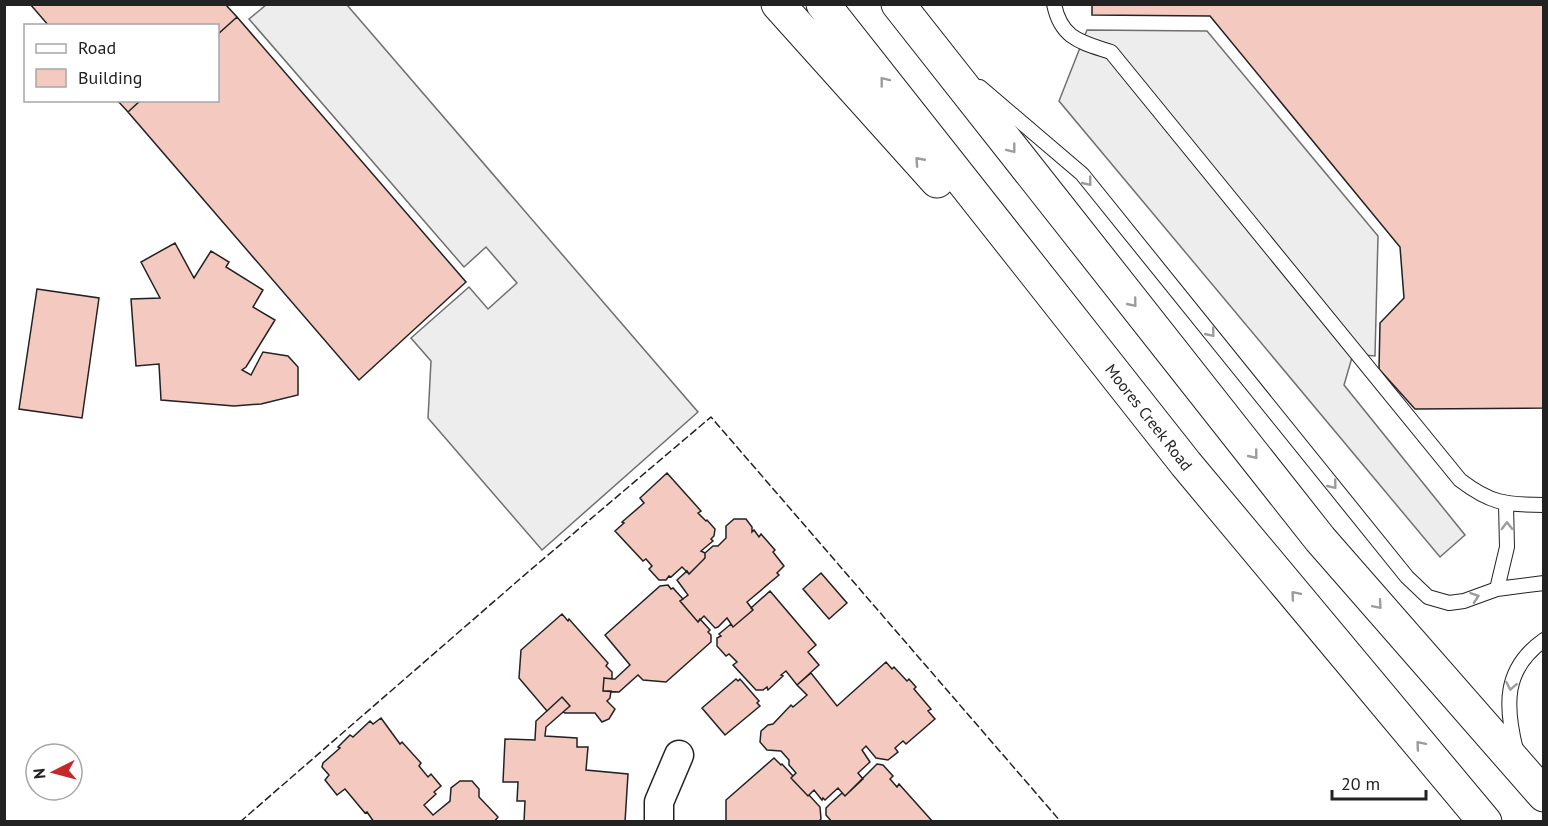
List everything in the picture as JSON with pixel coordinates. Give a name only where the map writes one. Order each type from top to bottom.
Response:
[{"type":"highway","points":[[778,4],[1128,391]]},
{"type":"highway","name":"Moores Creek Road","points":[[823,4],[1186,464],[1485,822]]},
{"type":"highway","points":[[898,4],[1320,539],[1544,795]]},
{"type":"street","points":[[659,822],[659,802],[679,755]]},
{"type":"lane","points":[[1054,4],[1057,20],[1066,32],[1076,40],[1111,52],[1460,480],[1480,495],[1506,504],[1544,505]]},
{"type":"lane","points":[[933,47],[1082,174],[1407,576],[1428,597],[1449,603],[1464,601],[1497,589],[1544,583]]},
{"type":"lane","points":[[1497,589],[1507,547],[1506,504]]},
{"type":"lane","points":[[1522,770],[1510,728],[1508,702],[1517,666],[1532,648],[1544,640]]},
{"type":"shaded area","points":[[266,5],[347,5],[698,412],[542,550],[428,418],[431,361],[411,338],[469,287],[488,309],[517,283],[486,247],[464,267],[249,19]]},
{"type":"shaded area","points":[[1087,30],[1207,31],[1378,236],[1375,356],[1353,354],[1344,385],[1465,535],[1440,557],[1059,101]]},
{"type":"building","points":[[30,4],[225,4],[237,17],[219,33],[219,24],[47,24]]},
{"type":"building","points":[[1092,4],[1544,4],[1544,408],[1415,409],[1379,369],[1380,323],[1404,298],[1400,247],[1210,16],[1092,15]]},
{"type":"building","points":[[237,17],[466,282],[359,380],[128,112],[139,102],[219,102],[219,33]]},
{"type":"building","points":[[119,102],[139,102],[128,112]]},
{"type":"building","points":[[175,243],[194,278],[211,251],[229,262],[226,267],[263,290],[253,307],[275,320],[242,370],[251,375],[263,352],[288,356],[298,367],[298,395],[261,404],[234,406],[161,400],[159,364],[136,366],[131,299],[160,298],[141,262]]},
{"type":"building","points":[[37,289],[99,298],[82,418],[19,409]]},
{"type":"building","points":[[667,473],[701,511],[698,513],[715,529],[711,539],[713,541],[701,551],[705,553],[705,558],[689,574],[682,567],[666,580],[659,580],[649,569],[652,566],[646,559],[643,561],[615,531],[644,503],[640,498]]},
{"type":"building","points":[[734,519],[746,519],[752,527],[752,532],[754,530],[759,537],[761,534],[775,550],[773,552],[784,566],[777,573],[779,575],[747,602],[753,610],[733,627],[727,618],[715,628],[704,616],[698,622],[680,601],[688,595],[677,580],[687,571],[689,574],[705,558],[705,553],[713,546],[718,546],[726,538],[726,526]]},
{"type":"building","points":[[821,573],[847,603],[829,619],[803,589]]},
{"type":"building","points":[[668,585],[683,599],[680,601],[698,622],[700,619],[710,630],[708,632],[711,635],[711,642],[666,682],[643,680],[638,675],[619,692],[603,691],[604,678],[615,679],[630,665],[605,635],[660,586]]},
{"type":"building","points":[[770,591],[816,645],[808,652],[819,665],[797,685],[786,671],[768,690],[767,687],[763,690],[756,690],[733,665],[737,662],[729,654],[726,656],[717,646],[717,638],[731,624],[733,627],[753,610],[751,608]]},
{"type":"building","points":[[562,614],[608,663],[606,666],[612,672],[612,679],[604,678],[603,691],[611,691],[607,701],[615,709],[609,719],[602,722],[595,713],[563,712],[570,706],[562,697],[547,711],[519,678],[521,650]]},
{"type":"building","points":[[886,662],[916,687],[914,689],[931,709],[928,711],[935,719],[906,744],[903,741],[895,748],[898,752],[888,760],[876,758],[866,746],[862,750],[870,762],[858,773],[863,779],[845,796],[838,788],[825,800],[823,798],[822,800],[814,790],[808,796],[791,778],[796,773],[781,751],[767,750],[760,742],[761,731],[773,724],[791,705],[793,707],[807,695],[797,685],[811,673],[837,706]]},
{"type":"building","points":[[736,679],[738,681],[740,679],[759,701],[757,703],[760,706],[725,735],[702,708]]},
{"type":"building","points":[[562,697],[570,706],[546,727],[545,736],[577,738],[577,747],[588,747],[586,770],[628,774],[625,822],[524,822],[525,801],[517,801],[518,782],[503,782],[505,739],[535,740],[536,721]]},
{"type":"building","points":[[381,718],[400,744],[402,742],[421,763],[419,766],[428,777],[431,774],[441,786],[424,805],[433,815],[450,801],[451,788],[460,781],[472,781],[479,789],[479,797],[498,817],[494,822],[374,822],[345,789],[337,795],[325,780],[329,775],[322,767],[323,763],[340,748],[338,747],[350,735],[353,737],[370,721],[373,724]]},
{"type":"building","points":[[774,758],[820,807],[821,819],[818,822],[726,822],[726,800]]},
{"type":"building","points":[[877,764],[883,765],[893,776],[890,779],[897,787],[899,784],[933,822],[832,822],[826,815],[826,808],[842,793],[845,796]]},
{"type":"fence","points":[[240,822],[711,417],[1061,822]]}]
